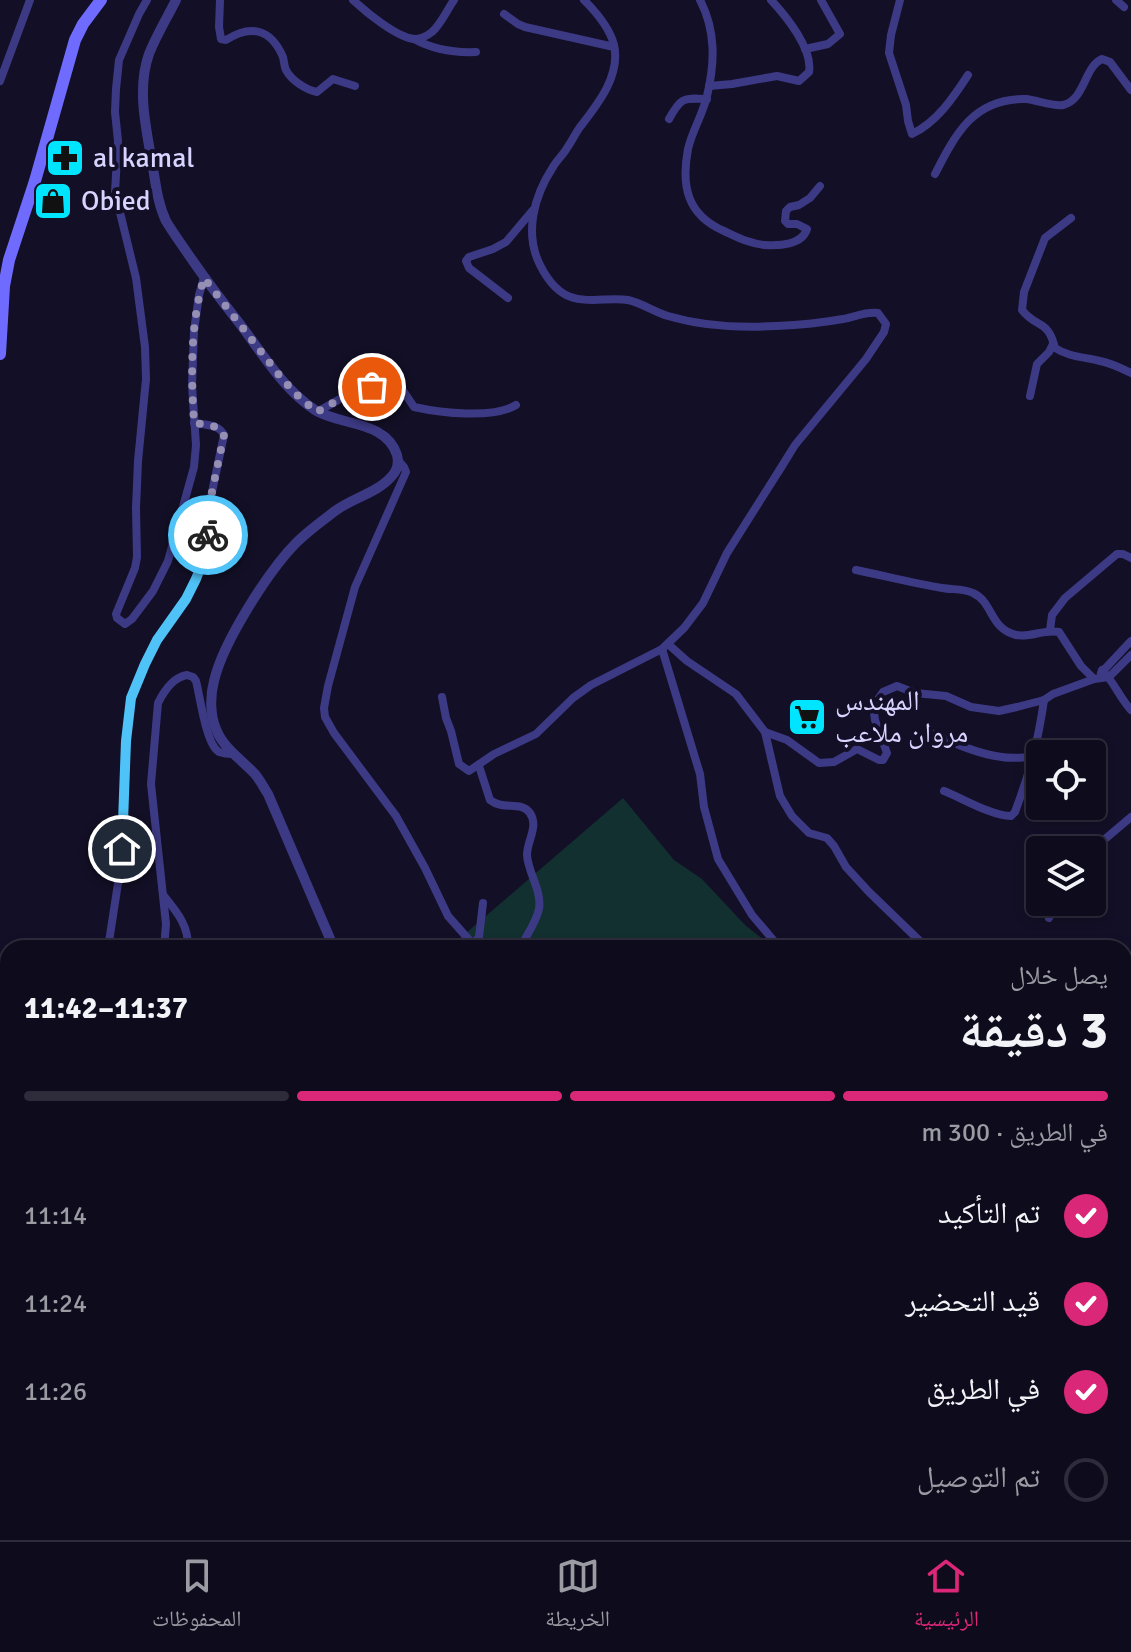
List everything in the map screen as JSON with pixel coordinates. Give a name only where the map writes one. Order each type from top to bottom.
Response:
[{"type":"main road","points":[[0,354],[4,286],[9,260],[75,40],[101,0]]},
{"type":"street","points":[[0,81],[30,0]]},
{"type":"street","points":[[147,0],[119,60],[115,97],[118,141],[115,192],[136,278],[146,379],[139,437],[137,557],[116,614],[125,624],[153,591],[168,561],[194,467],[194,331],[204,278]]},
{"type":"street","points":[[176,0],[148,56],[143,99],[160,206],[167,222],[204,278],[301,399],[317,412],[377,432],[388,440],[398,460],[397,469],[390,478],[336,510],[297,542],[276,567],[223,656],[211,698],[216,730],[233,754],[256,775],[268,794],[331,940]]},
{"type":"street","points":[[220,0],[221,39],[226,40],[241,31],[264,33],[278,47],[287,71],[312,92],[317,92],[333,79],[355,86]]},
{"type":"street","points":[[353,0],[402,34],[430,47],[476,52]]},
{"type":"street","points":[[363,8],[371,0]]},
{"type":"street","points":[[413,39],[428,35],[435,29],[454,0]]},
{"type":"street","points":[[442,697],[459,764],[469,771],[494,754],[536,734],[591,685],[665,646],[703,603],[727,553],[788,455],[866,359],[886,324],[878,313],[869,312],[845,319],[796,325],[715,325],[667,316],[630,300],[579,300],[569,297],[549,279],[534,253],[532,224],[536,207],[554,166],[598,104],[613,65],[611,36],[584,0]]},
{"type":"street","points":[[700,0],[707,13],[714,47],[707,99],[689,148],[686,186],[689,202],[697,213],[716,227],[760,245],[784,245],[800,240],[807,229],[788,224],[785,221],[786,211],[810,198],[820,186]]},
{"type":"street","points":[[709,86],[777,76],[799,81],[809,72],[805,49],[771,0]]},
{"type":"street","points":[[805,49],[828,44],[840,34],[821,0]]},
{"type":"street","points":[[900,0],[889,53],[912,134],[926,127],[950,102],[968,75]]},
{"type":"street","points":[[1116,0],[1124,7]]},
{"type":"street","points":[[504,14],[525,27],[614,47]]},
{"type":"street","points":[[935,174],[958,133],[979,111],[989,106],[1026,99],[1065,105],[1082,87],[1092,65],[1102,59],[1110,62],[1131,90]]},
{"type":"street","points":[[669,119],[683,99],[707,99]]},
{"type":"street","points":[[508,298],[469,268],[466,261],[506,242],[536,207]]},
{"type":"street","points":[[1071,218],[1045,238],[1024,292],[1022,310],[1049,331],[1055,348],[1061,352],[1105,362],[1131,373]]},
{"type":"street","points":[[1030,396],[1037,364],[1054,343]]},
{"type":"street","points":[[317,412],[347,395],[383,381],[402,389],[414,407],[430,410],[475,413],[506,411],[516,405]]},
{"type":"street","points":[[109,940],[120,880],[131,698],[157,640],[186,599],[200,571],[208,545],[208,511],[224,435],[216,427],[194,423]]},
{"type":"street","points":[[398,460],[406,472],[355,587],[328,686],[325,717],[396,816],[448,916],[469,940]]},
{"type":"street","points":[[1050,630],[1052,615],[1065,598],[1117,554],[1131,558]]},
{"type":"street","points":[[856,570],[946,589],[968,590],[983,599],[994,621],[1014,635],[1050,630],[1059,632],[1081,666],[1101,676],[1131,710]]},
{"type":"street","points":[[1101,676],[1131,641]]},
{"type":"street","points":[[665,646],[736,694],[765,732],[780,796],[792,816],[809,833],[827,838],[846,867],[919,940]]},
{"type":"street","points":[[665,646],[700,774],[704,807],[718,859],[752,915],[773,940]]},
{"type":"street","points":[[765,732],[787,740],[819,763],[843,759],[857,749],[883,760],[887,753],[873,706],[878,696],[891,688],[897,686],[915,693],[946,696],[971,707],[999,711],[1044,700],[1101,676],[1131,655]]},
{"type":"street","points":[[165,940],[166,924],[151,784],[158,703],[179,677],[187,675],[196,681],[214,748],[221,753],[233,754]]},
{"type":"street","points":[[1038,740],[1044,700]]},
{"type":"street","points":[[934,734],[989,755],[1026,757]]},
{"type":"street","points":[[479,766],[490,800],[503,807],[522,806],[534,822],[527,854],[539,905],[535,922],[525,940]]},
{"type":"street","points":[[944,791],[993,812],[1011,816],[1026,781]]},
{"type":"street","points":[[1106,838],[1131,817]]},
{"type":"street","points":[[162,894],[182,921],[188,940]]},
{"type":"street","points":[[478,940],[483,903]]},
{"type":"green space","points":[[623,798],[674,860],[702,879],[745,925],[764,940],[458,940]]},
{"type":"way so far","points":[[208,535],[208,511],[224,435],[216,427],[194,423],[194,331],[204,278],[283,380],[317,412],[347,395],[372,387]]},
{"type":"place","name":"al kamal","points":[[65,158]]},
{"type":"place","name":"Obied","points":[[53,201]]},
{"type":"place","name":"المهندس مروان ملاعب","points":[[807,717]]},
{"type":"route","points":[[122,849],[126,741],[131,698],[157,640],[196,579],[206,554],[208,535]]}]
